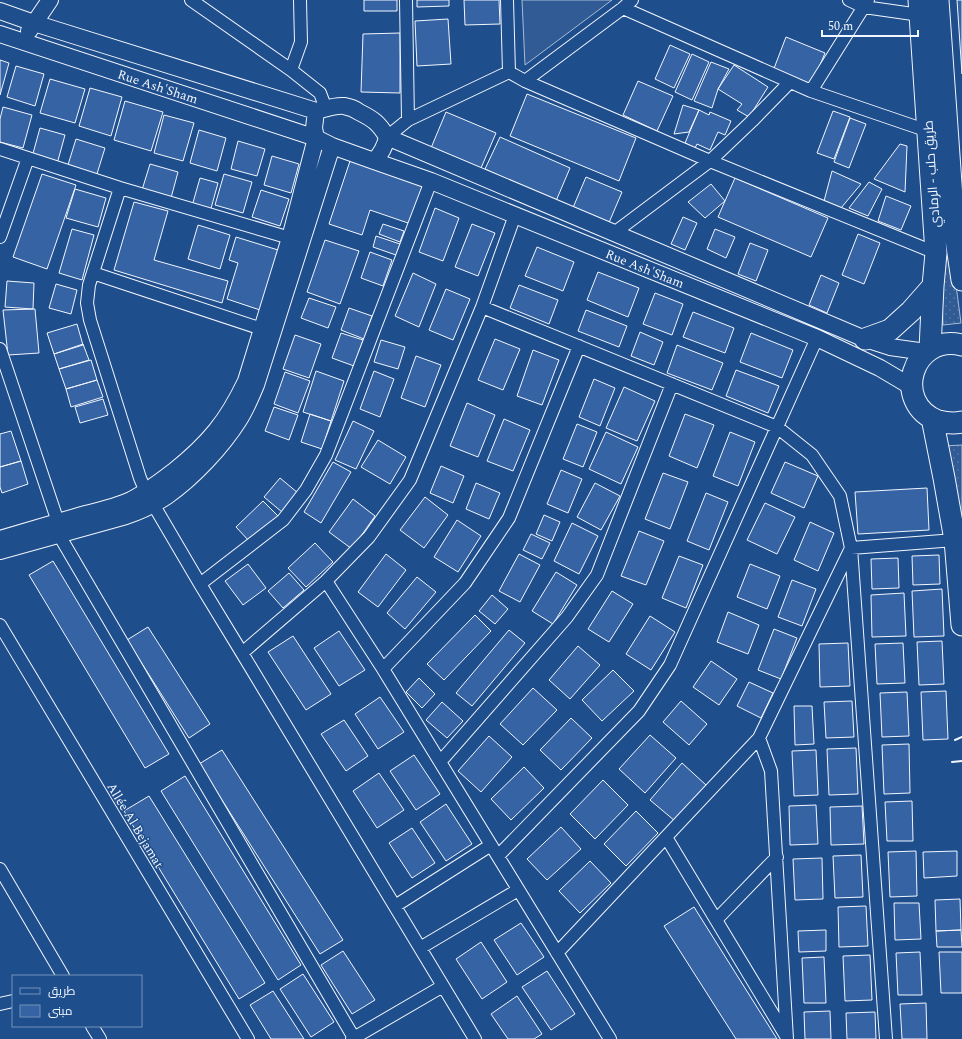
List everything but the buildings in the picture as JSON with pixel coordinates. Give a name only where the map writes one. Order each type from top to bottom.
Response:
[{"type":"highway","name":"طريق حلب - الرمادي","points":[[938,0],[954,226],[962,280]]},
{"type":"highway","name":"طريق حلب - الرمادي","points":[[919,8],[936,253],[928,351]]},
{"type":"highway","points":[[946,114],[962,153]]},
{"type":"highway","points":[[865,339],[890,330],[911,311],[933,286]]},
{"type":"highway","points":[[962,345],[954,343],[942,344],[928,351],[917,362],[912,374],[912,387],[915,399],[922,410],[932,418],[945,423],[962,422]]},
{"type":"highway","points":[[932,418],[955,540],[962,625]]},
{"type":"main road","points":[[21,42],[50,0]]},
{"type":"main road","name":"Rue Ash'Sham","points":[[0,11],[34,24],[321,110]]},
{"type":"main road","name":"Rue Ash'Sham","points":[[0,34],[316,138],[332,146],[431,181],[817,338],[880,368],[912,387]]},
{"type":"main road","points":[[149,498],[214,434],[224,422],[240,395],[246,381],[290,238],[316,138],[314,128],[321,110],[345,106],[353,108],[372,118],[382,128],[387,137],[386,144],[374,161]]},
{"type":"main road","name":"Rue Ash'Sham","points":[[387,137],[865,339],[890,346],[928,351]]},
{"type":"main road","points":[[0,551],[130,500],[168,495],[187,480],[229,434],[239,419],[256,385],[332,146]]},
{"type":"main road","points":[[0,539],[59,528]]},
{"type":"street","points":[[191,0],[202,4],[320,93],[321,110]]},
{"type":"street","points":[[291,70],[301,42],[300,0]]},
{"type":"street","points":[[406,0],[408,120]]},
{"type":"street","points":[[507,0],[509,72]]},
{"type":"street","points":[[849,0],[919,8]]},
{"type":"street","points":[[811,91],[866,3]]},
{"type":"street","points":[[525,81],[627,4],[811,91],[928,131]]},
{"type":"street","points":[[387,137],[408,120],[509,72]]},
{"type":"street","points":[[509,72],[525,81],[710,161],[936,253]]},
{"type":"street","points":[[614,233],[710,161],[790,82]]},
{"type":"street","points":[[0,149],[120,188],[290,238]]},
{"type":"street","points":[[0,238],[28,158]]},
{"type":"street","points":[[200,584],[283,520],[306,490],[326,455],[431,181]]},
{"type":"street","points":[[120,188],[87,294],[88,312],[138,470],[149,498],[475,1039]]},
{"type":"street","points":[[242,653],[326,581],[369,537],[410,480],[482,306],[515,215]]},
{"type":"street","points":[[93,273],[262,329]]},
{"type":"street","points":[[482,306],[777,427],[812,455],[840,496],[851,548],[886,1039]]},
{"type":"street","points":[[498,856],[639,711],[670,665],[817,338]]},
{"type":"street","points":[[383,669],[465,584],[509,518],[579,346]]},
{"type":"street","points":[[0,349],[59,528],[353,1038],[443,986]]},
{"type":"street","points":[[440,762],[567,617],[597,574],[672,384]]},
{"type":"street","points":[[851,548],[955,540]]},
{"type":"street","points":[[557,953],[759,738],[851,548]]},
{"type":"street","points":[[326,581],[383,669],[610,1039]]},
{"type":"street","name":"Allée Al Bejamat","points":[[0,625],[4,640],[248,1039]]},
{"type":"street","points":[[759,738],[772,771],[788,1039]]},
{"type":"street","points":[[666,837],[788,1039]]},
{"type":"street","points":[[395,906],[491,845]]},
{"type":"street","points":[[716,920],[777,856]]},
{"type":"street","points":[[1,873],[62,975]]},
{"type":"street","points":[[420,948],[518,890]]},
{"type":"street","points":[[0,1004],[12,1001]]},
{"type":"street","points":[[93,1027],[100,1039]]},
{"type":"shaded area","points":[[522,0],[612,0],[525,65]]},
{"type":"shaded area","points":[[932,0],[950,240],[961,323],[943,325]]},
{"type":"shaded area","points":[[962,445],[962,573],[943,446]]},
{"type":"wall","points":[[955,740],[962,737]]},
{"type":"wall","points":[[952,762],[962,761]]}]
